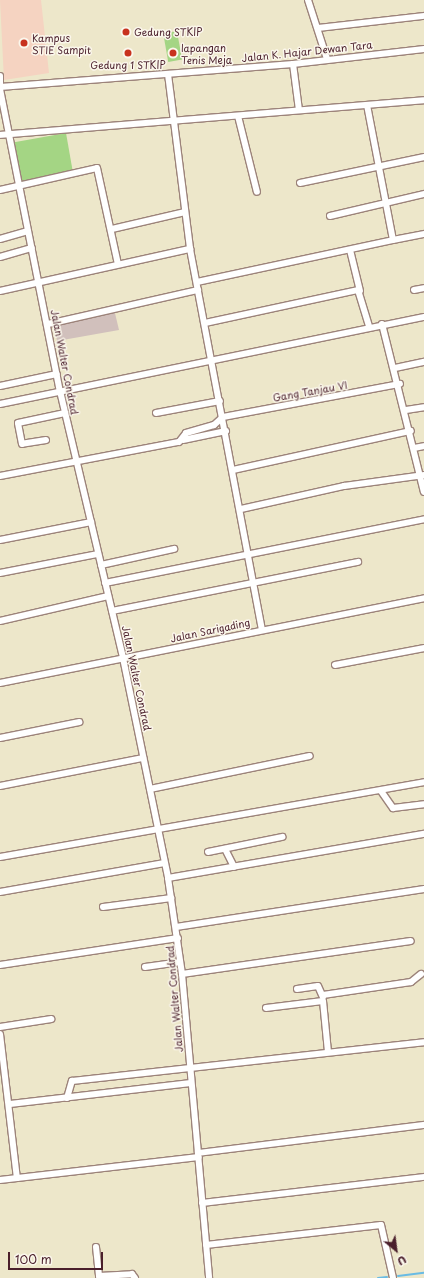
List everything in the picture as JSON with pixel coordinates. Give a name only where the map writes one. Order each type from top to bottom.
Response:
[{"type":"street","points":[[308,0],[327,59]]},
{"type":"street","points":[[318,28],[424,16]]},
{"type":"street","name":"Jalan K. Hajar Dewan Tara","points":[[0,88],[293,64],[424,49]]},
{"type":"street","points":[[293,64],[299,110]]},
{"type":"street","points":[[168,74],[172,122],[190,249],[241,509],[262,629]]},
{"type":"street","points":[[0,76],[0,84]]},
{"type":"street","name":"Jalan Walter Condrad","points":[[0,88],[17,186],[48,324],[60,391],[123,658],[168,878],[178,938],[182,974],[209,1278]]},
{"type":"street","points":[[0,135],[8,137],[424,100]]},
{"type":"street","points":[[367,105],[393,240]]},
{"type":"street","points":[[238,116],[257,192]]},
{"type":"street","points":[[300,183],[424,156]]},
{"type":"street","points":[[0,190],[97,168],[112,229],[118,264]]},
{"type":"street","points":[[330,216],[424,194]]},
{"type":"street","points":[[112,229],[184,212]]},
{"type":"street","points":[[0,239],[28,231]]},
{"type":"street","points":[[197,282],[424,234]]},
{"type":"street","points":[[0,256],[32,248]]},
{"type":"street","points":[[0,291],[190,249]]},
{"type":"street","points":[[350,250],[369,327]]},
{"type":"street","points":[[414,290],[424,288]]},
{"type":"street","points":[[48,324],[198,290]]},
{"type":"street","points":[[205,323],[360,291]]},
{"type":"street","points":[[0,404],[424,316]]},
{"type":"street","points":[[382,324],[400,384],[414,448],[422,476],[424,492]]},
{"type":"street","points":[[395,368],[424,362]]},
{"type":"street","points":[[0,386],[57,374]]},
{"type":"street","name":"Gang Tanjau VI","points":[[223,417],[400,384]]},
{"type":"street","points":[[156,413],[220,401]]},
{"type":"street","points":[[406,410],[424,407]]},
{"type":"street","points":[[46,440],[22,444],[18,423],[65,413]]},
{"type":"street","points":[[183,440],[186,433],[214,425],[223,417]]},
{"type":"street","points":[[233,470],[411,431]]},
{"type":"street","points":[[0,476],[76,463],[226,432]]},
{"type":"street","points":[[414,448],[424,446]]},
{"type":"street","points":[[241,509],[344,486],[422,476]]},
{"type":"street","points":[[105,583],[424,519]]},
{"type":"street","points":[[0,540],[90,522]]},
{"type":"street","points":[[101,565],[174,549]]},
{"type":"street","points":[[0,573],[98,554]]},
{"type":"street","points":[[112,611],[358,562]]},
{"type":"street","points":[[0,621],[108,596]]},
{"type":"street","name":"Jalan Sarigading","points":[[0,683],[262,629],[424,598]]},
{"type":"street","points":[[335,665],[424,648]]},
{"type":"street","points":[[0,738],[79,722]]},
{"type":"street","points":[[150,789],[310,756]]},
{"type":"street","points":[[0,786],[143,758]]},
{"type":"street","points":[[0,857],[381,791],[424,782]]},
{"type":"street","points":[[381,791],[393,808],[424,804]]},
{"type":"street","points":[[168,878],[424,834]]},
{"type":"street","points":[[208,852],[282,837]]},
{"type":"street","points":[[225,849],[234,867]]},
{"type":"street","points":[[0,892],[164,863]]},
{"type":"street","points":[[176,927],[424,888]]},
{"type":"street","points":[[103,908],[171,898]]},
{"type":"street","points":[[0,965],[178,938]]},
{"type":"street","points":[[182,974],[411,941]]},
{"type":"street","points":[[146,967],[180,962]]},
{"type":"street","points":[[323,995],[411,982],[421,974]]},
{"type":"street","points":[[297,990],[318,986],[323,995],[328,1052]]},
{"type":"street","points":[[266,1008],[318,1000],[324,1002]]},
{"type":"street","points":[[0,1027],[51,1019]]},
{"type":"street","points":[[0,1034],[10,1104],[17,1178]]},
{"type":"street","points":[[67,1098],[72,1081],[424,1042]]},
{"type":"street","points":[[10,1104],[191,1083]]},
{"type":"street","points":[[0,1180],[424,1125]]},
{"type":"street","points":[[202,1203],[424,1177]]},
{"type":"street","points":[[206,1245],[381,1225],[393,1278]]},
{"type":"street","points":[[96,1247],[100,1277],[132,1274],[135,1278]]},
{"type":"shaded area","name":"Kampus STIE Sampit","points":[[0,0],[41,0],[49,73],[4,80]]},
{"type":"shaded area","points":[[114,309],[119,330],[57,341],[54,324]]},
{"type":"green space","name":"lapangan Tenis Meja","points":[[177,31],[182,60],[168,62],[163,33]]},
{"type":"green space","points":[[66,133],[73,172],[20,182],[13,142]]},
{"type":"waterway","points":[[398,1276],[424,1273]]},
{"type":"waterway","points":[[378,1278],[387,1277]]},
{"type":"place","name":"Gedung STKIP","points":[[126,32]]},
{"type":"place","name":"Kampus STIE Sampit","points":[[24,43]]},
{"type":"place","name":"Gedung 1 STKIP","points":[[128,53]]},
{"type":"place","name":"lapangan Tenis Meja","points":[[173,53]]}]
